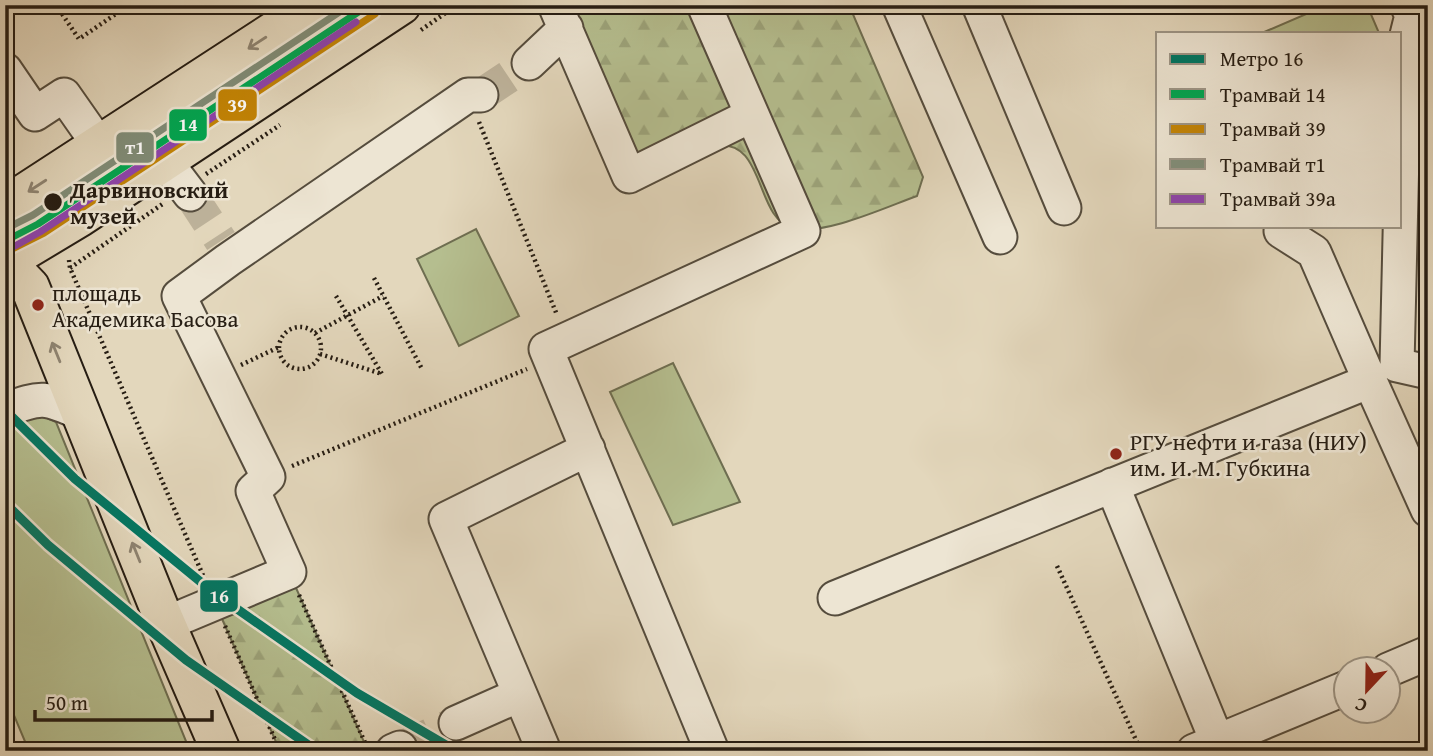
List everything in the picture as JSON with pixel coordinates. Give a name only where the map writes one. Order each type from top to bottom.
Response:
[{"type":"main road","points":[[5,206],[314,5]]},
{"type":"main road","points":[[220,751],[165,624],[30,287],[5,262],[80,217],[180,182],[407,21]]},
{"type":"street","points":[[704,5],[803,231],[558,349],[588,449],[712,751]]},
{"type":"street","points":[[900,5],[1000,237]]},
{"type":"street","points":[[979,5],[1064,208]]},
{"type":"street","points":[[1402,57],[1416,13]]},
{"type":"street","points":[[560,17],[629,176],[752,115]]},
{"type":"street","points":[[529,63],[560,17]]},
{"type":"street","points":[[5,70],[35,114],[64,95],[99,145]]},
{"type":"street","points":[[165,624],[289,572],[253,491],[268,477],[180,296],[224,251],[475,95]]},
{"type":"street","points":[[1399,228],[1397,365],[1428,372]]},
{"type":"street","points":[[1282,231],[1314,253],[1428,510]]},
{"type":"street","points":[[835,598],[1370,381]]},
{"type":"street","points":[[5,410],[33,399],[43,399],[81,413]]},
{"type":"street","points":[[544,751],[446,519],[588,449]]},
{"type":"street","points":[[1112,485],[1205,746],[1332,694]]},
{"type":"street","points":[[1402,664],[1428,653]]},
{"type":"street","points":[[456,723],[519,695]]},
{"type":"path","points":[[57,5],[79,39],[130,5]]},
{"type":"path","points":[[407,21],[457,5]]},
{"type":"path","points":[[268,477],[558,349],[475,95]]},
{"type":"path","points":[[280,751],[70,268],[180,182],[287,120]]},
{"type":"path","points":[[374,278],[422,369]]},
{"type":"path","points":[[320,354],[382,374],[336,296]]},
{"type":"path","points":[[315,333],[383,296]]},
{"type":"path","points":[[295,327],[309,329],[319,340],[320,354],[312,365],[299,369],[286,365],[279,347],[283,335],[295,327]]},
{"type":"path","points":[[219,378],[257,356],[279,347]]},
{"type":"path","points":[[1057,566],[1142,751]]},
{"type":"path","points":[[289,572],[387,750]]},
{"type":"green space","points":[[566,5],[849,5],[923,177],[917,196],[838,224],[821,228],[793,228],[781,221],[772,210],[752,165],[743,153],[731,146],[708,148],[660,172],[630,149]]},
{"type":"green space","points":[[1327,5],[1367,5],[1379,32],[1264,32]]},
{"type":"green space","points":[[476,229],[519,316],[459,346],[417,259]]},
{"type":"green space","points":[[673,363],[740,502],[673,525],[610,392]]},
{"type":"green space","points":[[31,411],[56,422],[190,751],[29,751],[5,694],[5,422]]},
{"type":"green space","points":[[289,572],[368,751],[280,751],[215,603]]},
{"type":"tunnel","points":[[481,95],[529,63]]},
{"type":"tunnel","points":[[190,194],[221,241]]},
{"type":"tunnel","points":[[400,748],[456,723]]},
{"type":"metro line","name":"16","points":[[5,410],[75,479],[213,592],[357,693],[456,751]]},
{"type":"metro line","name":"16","points":[[5,503],[48,545],[186,660],[317,751]]},
{"type":"tram line","name":"т1","points":[[5,229],[33,215],[350,5]]},
{"type":"tram line","name":"14","points":[[5,241],[38,224],[369,5]]},
{"type":"tram line","name":"39","points":[[10,250],[44,233],[375,14]]},
{"type":"tram line","name":"39а","points":[[15,246],[356,22]]},
{"type":"place","name":"Дарвиновский музей","points":[[53,202]]},
{"type":"place","name":"площадь Академика Басова","points":[[38,305]]},
{"type":"place","name":"РГУ нефти и газа (НИУ) им. И. М. Губкина","points":[[1116,454]]}]
